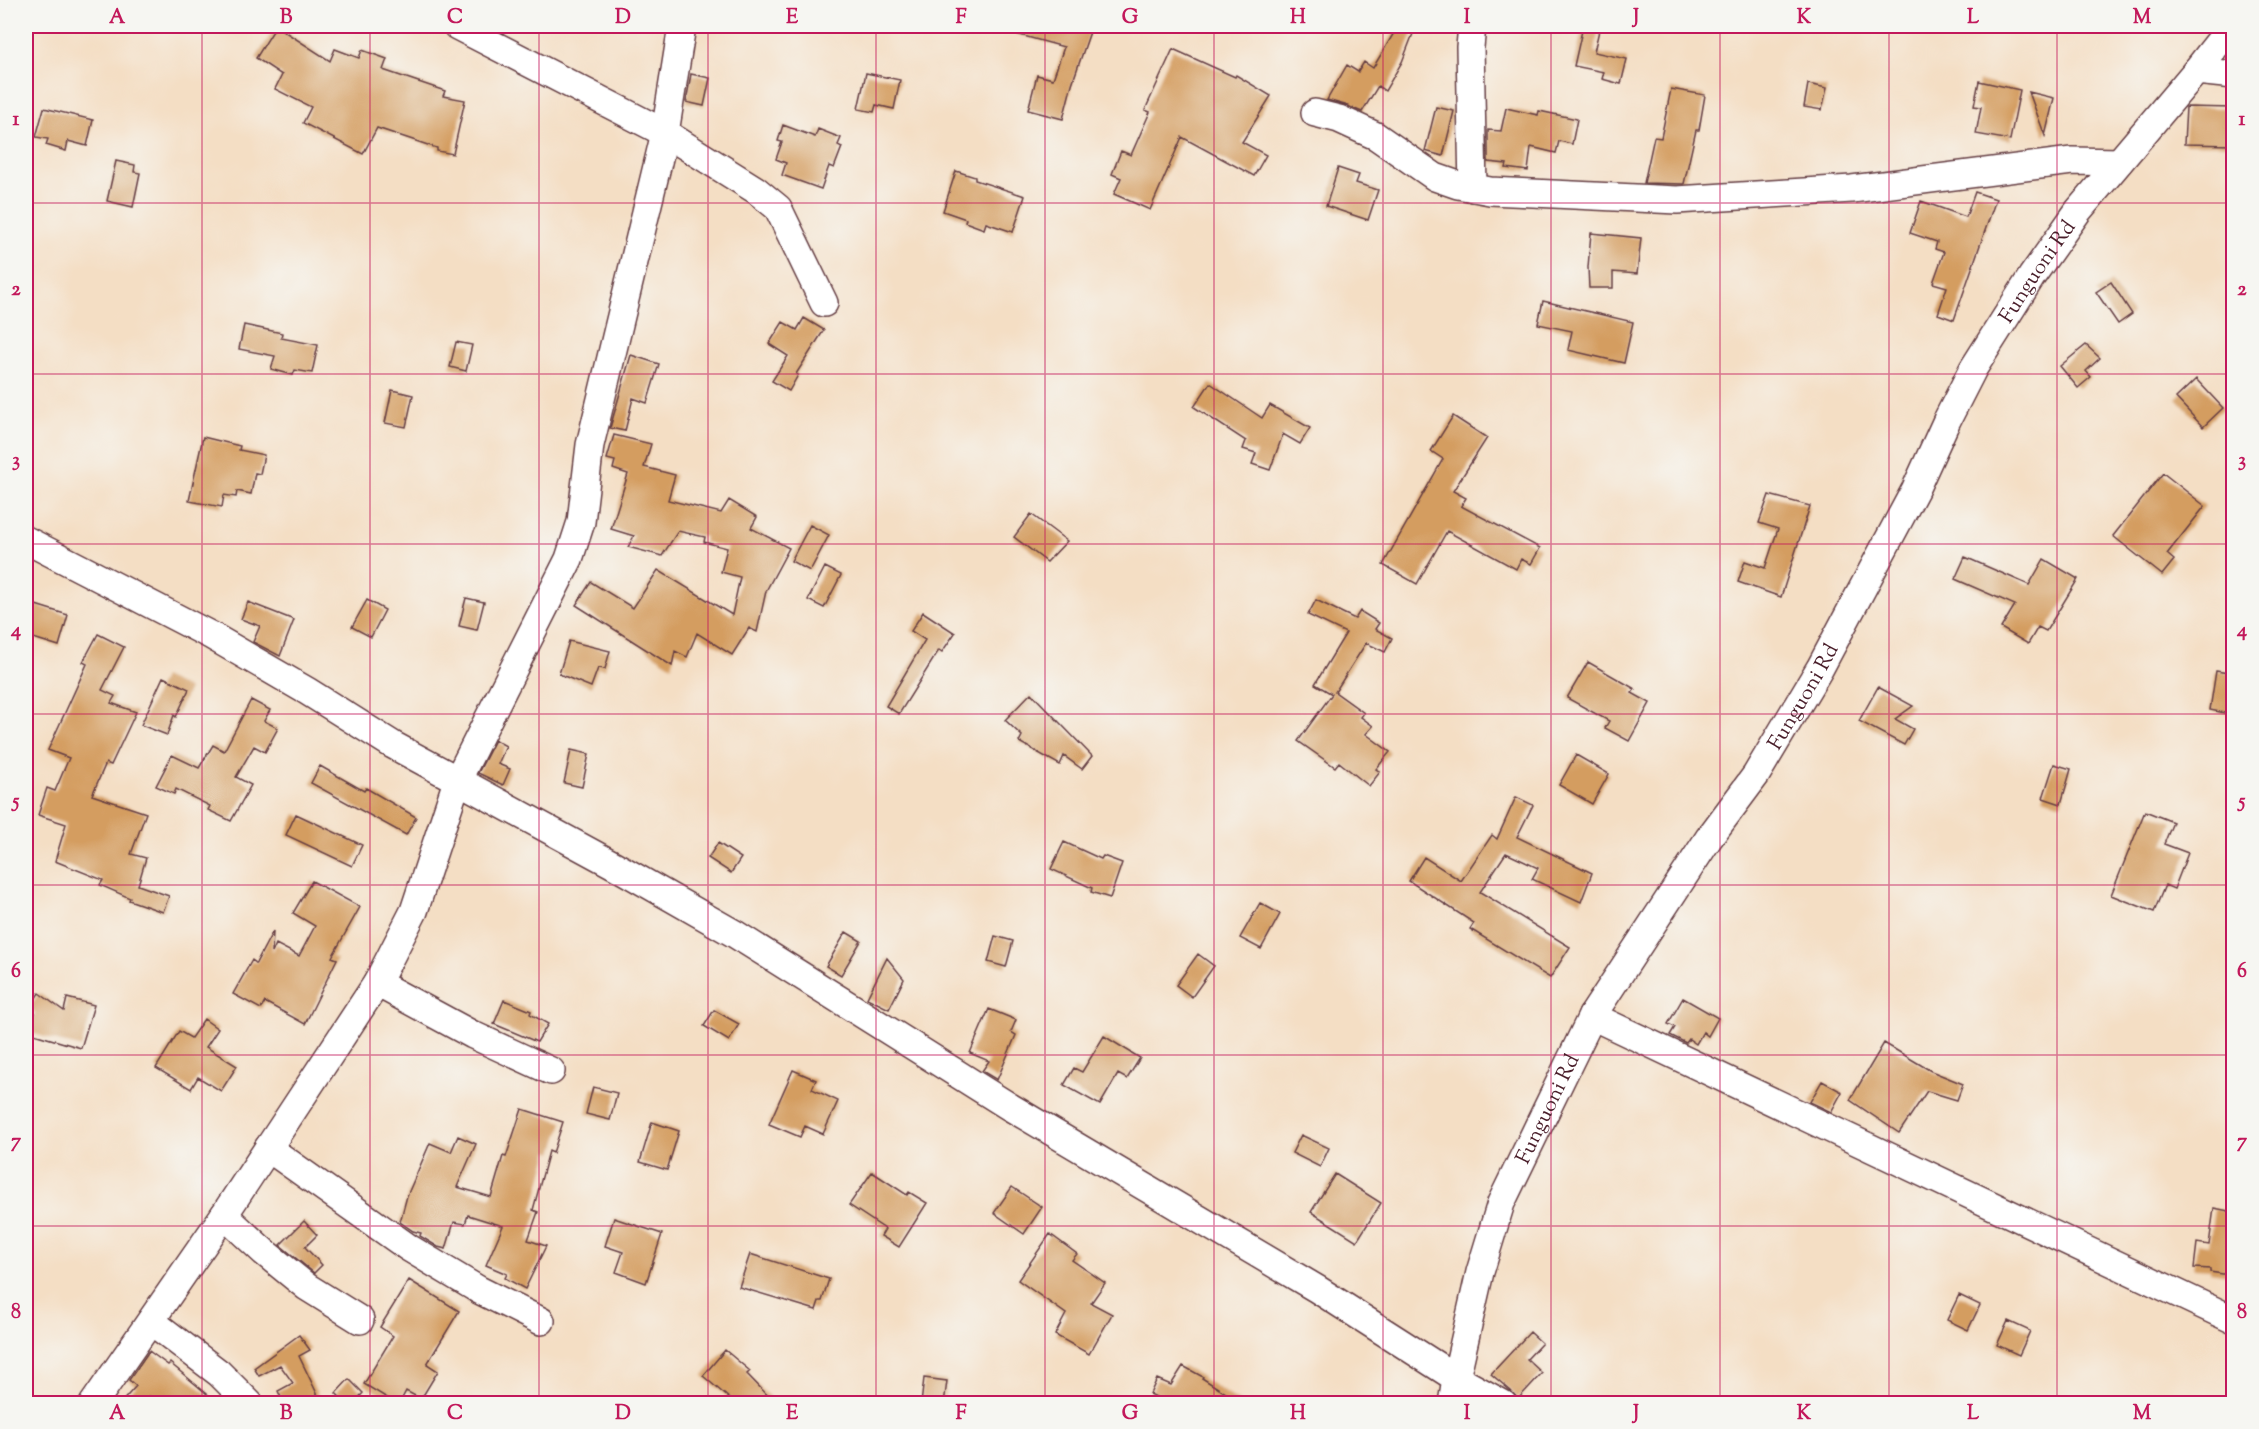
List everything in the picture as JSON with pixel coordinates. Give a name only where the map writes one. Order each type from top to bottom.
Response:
[{"type":"street","points":[[457,26],[665,133],[756,190],[778,208],[825,303]]},
{"type":"street","points":[[93,1404],[224,1215],[377,982],[414,911],[457,781],[553,592],[576,541],[581,522],[590,445],[665,133],[682,26]]},
{"type":"street","points":[[1472,26],[1470,47],[1473,188]]},
{"type":"street","name":"Funguoni Rd","points":[[1454,1391],[1480,1272],[1501,1203],[1592,1016],[1702,848],[1756,775],[1820,668],[1915,490],[1973,369],[2032,276],[2071,220],[2196,71],[2222,38],[2228,26]]},
{"type":"street","points":[[2196,71],[2234,75]]},
{"type":"street","points":[[1316,113],[1339,119],[1376,136],[1435,177],[1458,186],[1490,190],[1677,200],[1852,189],[2072,161],[2119,162]]},
{"type":"street","points":[[26,540],[212,636],[307,691],[393,745],[614,865],[735,934],[1010,1107],[1317,1289],[1454,1391],[1503,1404]]},
{"type":"street","points":[[377,982],[473,1035],[551,1071]]},
{"type":"street","points":[[1592,1016],[2234,1320]]},
{"type":"street","points":[[268,1148],[409,1248],[479,1290],[541,1321]]},
{"type":"street","points":[[224,1215],[307,1287],[360,1320]]},
{"type":"street","points":[[151,1321],[219,1372],[250,1404]]},
{"type":"building","points":[[276,26],[330,61],[335,49],[359,58],[362,50],[387,59],[383,70],[445,91],[443,96],[465,100],[453,154],[437,151],[437,148],[377,128],[363,154],[303,123],[311,107],[275,89],[282,75],[256,58]]},
{"type":"building","points":[[1006,26],[1092,26],[1072,84],[1063,119],[1028,110],[1037,75],[1053,79],[1064,47],[1005,31]]},
{"type":"building","points":[[1398,26],[1416,26],[1402,62],[1385,91],[1378,86],[1362,112],[1327,100],[1347,65],[1358,72],[1364,62],[1373,68]]},
{"type":"building","points":[[1583,26],[1600,26],[1594,52],[1627,59],[1621,84],[1602,79],[1604,72],[1574,66]]},
{"type":"building","points":[[1173,49],[1235,77],[1236,75],[1271,96],[1242,142],[1266,155],[1254,176],[1182,137],[1150,210],[1114,194],[1121,178],[1112,174],[1121,151],[1131,155],[1150,112],[1145,110]]},
{"type":"building","points":[[866,73],[900,80],[894,109],[876,105],[874,112],[858,109]]},
{"type":"building","points":[[691,74],[710,78],[704,106],[686,102]]},
{"type":"building","points":[[1979,81],[2020,90],[2010,140],[1976,134],[1981,107],[1974,106]]},
{"type":"building","points":[[1808,84],[1827,88],[1822,110],[1804,107]]},
{"type":"building","points":[[1671,89],[1705,95],[1699,130],[1696,130],[1684,184],[1644,183],[1654,137],[1661,138]]},
{"type":"building","points":[[2029,92],[2054,98],[2045,136]]},
{"type":"building","points":[[1436,107],[1454,111],[1443,156],[1425,151]]},
{"type":"building","points":[[2186,107],[2234,108],[2234,145],[2184,144]]},
{"type":"building","points":[[44,108],[93,120],[87,146],[68,141],[66,151],[46,145],[48,139],[36,137]]},
{"type":"building","points":[[1506,108],[1538,115],[1539,111],[1577,119],[1572,144],[1559,141],[1556,153],[1531,147],[1528,171],[1506,168],[1507,164],[1488,162],[1488,130],[1501,131]]},
{"type":"building","points":[[783,125],[815,137],[818,129],[841,138],[838,145],[842,147],[834,168],[829,166],[821,189],[782,175],[786,163],[776,159],[782,142],[778,141]]},
{"type":"building","points":[[116,161],[135,165],[134,172],[140,173],[133,207],[107,201]]},
{"type":"building","points":[[1338,168],[1359,175],[1356,183],[1378,190],[1368,220],[1326,206]]},
{"type":"building","points":[[956,171],[975,177],[975,180],[1025,196],[1013,232],[986,223],[984,229],[965,222],[966,219],[943,211]]},
{"type":"building","points":[[1975,192],[1996,199],[1954,320],[1938,314],[1947,287],[1933,283],[1944,252],[1935,249],[1937,242],[1910,233],[1921,201],[1966,217]]},
{"type":"building","points":[[1591,233],[1641,238],[1637,274],[1613,272],[1613,288],[1589,288]]},
{"type":"building","points":[[2111,282],[2132,314],[2118,324],[2096,292]]},
{"type":"building","points":[[1543,301],[1633,322],[1624,363],[1568,350],[1572,331],[1538,324]]},
{"type":"building","points":[[804,318],[824,330],[796,374],[798,375],[789,391],[772,381],[788,356],[769,344],[783,322],[797,330]]},
{"type":"building","points":[[244,325],[282,333],[281,338],[318,345],[312,373],[295,370],[293,375],[271,369],[275,356],[239,349]]},
{"type":"building","points":[[456,342],[472,345],[466,371],[450,367]]},
{"type":"building","points":[[2086,345],[2100,358],[2086,371],[2091,377],[2078,388],[2060,366]]},
{"type":"building","points":[[631,355],[659,364],[647,403],[633,398],[625,431],[610,428]]},
{"type":"building","points":[[2196,379],[2223,408],[2203,427],[2176,398]]},
{"type":"building","points":[[1210,383],[1262,418],[1270,405],[1310,428],[1300,444],[1283,434],[1270,470],[1252,464],[1256,453],[1243,449],[1246,441],[1194,407]]},
{"type":"building","points":[[392,390],[413,395],[406,427],[385,423]]},
{"type":"building","points":[[1453,416],[1487,438],[1453,491],[1466,498],[1461,506],[1540,548],[1531,564],[1521,559],[1516,569],[1447,531],[1417,584],[1383,565],[1443,459],[1431,451]]},
{"type":"building","points":[[614,435],[651,444],[644,467],[675,475],[668,500],[721,513],[729,500],[757,517],[751,528],[789,548],[766,591],[757,632],[749,628],[732,655],[697,633],[687,657],[675,651],[672,666],[576,605],[591,582],[633,608],[658,570],[732,615],[740,577],[721,572],[727,548],[704,542],[705,537],[678,531],[662,556],[628,547],[634,536],[611,529],[628,474],[613,469],[615,461],[607,459]]},
{"type":"building","points":[[203,437],[240,446],[239,450],[264,455],[260,474],[255,473],[251,494],[237,491],[236,497],[224,495],[222,507],[189,501]]},
{"type":"building","points":[[2163,473],[2205,506],[2167,554],[2174,560],[2162,575],[2113,536]]},
{"type":"building","points":[[1769,495],[1810,506],[1781,597],[1738,582],[1745,561],[1765,568],[1778,529],[1759,523]]},
{"type":"building","points":[[1031,514],[1067,541],[1047,562],[1014,537]]},
{"type":"building","points":[[810,525],[829,535],[810,571],[791,561]]},
{"type":"building","points":[[1965,557],[2029,585],[2044,559],[2078,579],[2046,631],[2038,627],[2028,644],[2001,628],[2015,605],[1955,579]]},
{"type":"building","points":[[825,567],[841,575],[824,608],[808,600]]},
{"type":"building","points":[[466,598],[484,602],[477,630],[459,626]]},
{"type":"building","points":[[367,600],[385,610],[371,637],[352,627]]},
{"type":"building","points":[[1316,600],[1355,619],[1360,611],[1379,623],[1375,629],[1392,638],[1385,652],[1366,643],[1335,692],[1364,713],[1361,717],[1373,726],[1366,734],[1390,752],[1376,769],[1380,772],[1369,786],[1339,762],[1335,767],[1298,741],[1332,694],[1315,684],[1346,633],[1308,615]]},
{"type":"building","points":[[26,602],[68,615],[59,646],[27,636],[30,628],[26,627]]},
{"type":"building","points":[[248,602],[294,620],[280,656],[253,642],[260,626],[241,619]]},
{"type":"building","points":[[923,612],[955,633],[942,652],[939,650],[899,714],[886,706],[925,640],[911,631]]},
{"type":"building","points":[[98,634],[124,647],[102,690],[115,696],[111,703],[136,712],[111,765],[106,763],[92,795],[146,813],[131,854],[146,858],[138,885],[169,896],[163,912],[129,900],[130,898],[100,885],[103,880],[55,861],[66,824],[38,815],[47,788],[55,791],[69,758],[48,750],[87,664],[83,662]]},
{"type":"building","points":[[569,641],[610,651],[605,669],[598,668],[591,687],[559,674]]},
{"type":"building","points":[[1588,662],[1635,689],[1632,693],[1650,703],[1629,741],[1605,728],[1609,721],[1567,698]]},
{"type":"building","points":[[2216,671],[2234,674],[2234,693],[2230,714],[2210,710]]},
{"type":"building","points":[[163,677],[189,689],[176,717],[174,715],[167,735],[141,725]]},
{"type":"building","points":[[1878,687],[1913,706],[1895,719],[1913,729],[1904,745],[1859,721]]},
{"type":"building","points":[[1031,693],[1092,756],[1082,769],[1064,756],[1060,765],[1019,742],[1022,736],[1005,720]]},
{"type":"building","points":[[251,700],[270,710],[264,721],[278,728],[265,752],[254,746],[236,777],[251,785],[231,821],[208,810],[210,806],[176,789],[174,794],[156,786],[172,755],[199,768],[213,745],[224,751]]},
{"type":"building","points":[[495,740],[506,746],[498,764],[510,769],[503,785],[478,773]]},
{"type":"building","points":[[571,750],[589,754],[582,787],[564,783]]},
{"type":"building","points":[[1576,755],[1609,774],[1592,804],[1559,785]]},
{"type":"building","points":[[2054,764],[2071,769],[2061,804],[2043,798]]},
{"type":"building","points":[[320,766],[364,791],[366,788],[416,817],[406,835],[311,783]]},
{"type":"building","points":[[1516,797],[1533,805],[1517,837],[1592,873],[1581,902],[1532,879],[1538,868],[1506,853],[1480,892],[1570,947],[1550,978],[1470,929],[1474,923],[1409,881],[1424,857],[1461,881],[1492,835],[1497,839]]},
{"type":"building","points":[[2145,811],[2173,822],[2164,844],[2188,853],[2174,889],[2165,885],[2154,912],[2111,895]]},
{"type":"building","points":[[296,814],[362,845],[352,866],[286,835]]},
{"type":"building","points":[[1064,842],[1101,859],[1103,856],[1122,863],[1110,898],[1091,892],[1092,888],[1051,869]]},
{"type":"building","points":[[718,843],[741,858],[731,873],[708,858]]},
{"type":"building","points":[[312,881],[360,907],[332,957],[337,959],[305,1024],[265,1002],[261,1009],[233,994],[252,960],[256,963],[273,931],[272,953],[276,944],[299,956],[315,926],[293,913]]},
{"type":"building","points":[[1260,903],[1280,914],[1261,949],[1240,938]]},
{"type":"building","points":[[846,932],[861,941],[841,975],[826,966]]},
{"type":"building","points":[[995,936],[1013,941],[1006,967],[988,962]]},
{"type":"building","points":[[1198,954],[1214,966],[1192,997],[1176,985]]},
{"type":"building","points":[[887,958],[904,979],[889,1009],[867,998]]},
{"type":"building","points":[[39,993],[64,1011],[67,998],[94,1005],[81,1048],[27,1032],[35,1013],[29,1008]]},
{"type":"building","points":[[1683,998],[1718,1018],[1708,1036],[1703,1032],[1696,1044],[1689,1039],[1686,1043],[1670,1035],[1675,1027],[1668,1024]]},
{"type":"building","points":[[504,1000],[531,1011],[530,1014],[548,1024],[537,1042],[494,1024]]},
{"type":"building","points":[[989,1009],[1016,1020],[1011,1032],[1016,1035],[997,1080],[982,1071],[989,1061],[970,1053]]},
{"type":"building","points":[[714,1010],[739,1024],[729,1041],[704,1026]]},
{"type":"building","points":[[204,1019],[218,1029],[206,1047],[237,1066],[221,1091],[198,1077],[191,1089],[156,1068],[179,1031],[191,1038]]},
{"type":"building","points":[[1104,1036],[1140,1058],[1127,1079],[1118,1074],[1100,1105],[1064,1085],[1074,1068],[1082,1072]]},
{"type":"building","points":[[1884,1043],[1931,1071],[1963,1084],[1957,1100],[1927,1091],[1899,1133],[1850,1100]]},
{"type":"building","points":[[793,1070],[816,1080],[812,1089],[838,1101],[823,1134],[805,1126],[800,1137],[769,1124]]},
{"type":"building","points":[[1822,1081],[1842,1092],[1831,1112],[1810,1102]]},
{"type":"building","points":[[593,1087],[617,1093],[610,1120],[586,1114]]},
{"type":"building","points":[[522,1109],[563,1122],[553,1153],[549,1151],[533,1210],[538,1212],[528,1240],[546,1246],[525,1289],[505,1278],[507,1274],[486,1265],[503,1226],[468,1215],[465,1224],[454,1222],[446,1249],[438,1247],[420,1236],[421,1233],[413,1231],[400,1222],[407,1196],[430,1143],[451,1152],[458,1136],[476,1144],[457,1187],[491,1197],[503,1156],[506,1157]]},
{"type":"building","points":[[652,1122],[679,1131],[667,1170],[640,1162]]},
{"type":"building","points":[[1301,1135],[1329,1148],[1320,1167],[1292,1153]]},
{"type":"building","points":[[872,1172],[907,1195],[909,1192],[927,1203],[899,1247],[881,1236],[885,1229],[849,1205]]},
{"type":"building","points":[[1335,1174],[1381,1203],[1357,1241],[1311,1212]]},
{"type":"building","points":[[1012,1187],[1042,1207],[1024,1234],[994,1213]]},
{"type":"building","points":[[2214,1208],[2234,1212],[2234,1258],[2231,1258],[2229,1275],[2210,1272],[2210,1269],[2194,1268],[2197,1243],[2209,1245]]},
{"type":"building","points":[[614,1218],[662,1234],[646,1283],[616,1272],[623,1252],[605,1246]]},
{"type":"building","points":[[304,1221],[317,1235],[305,1247],[322,1265],[314,1273],[280,1245]]},
{"type":"building","points":[[1050,1234],[1077,1254],[1072,1260],[1105,1283],[1091,1303],[1112,1314],[1089,1354],[1055,1335],[1066,1314],[1018,1280]]},
{"type":"building","points":[[750,1254],[829,1279],[822,1301],[819,1301],[816,1310],[739,1287]]},
{"type":"building","points":[[409,1280],[459,1311],[427,1364],[438,1371],[421,1399],[406,1391],[397,1404],[364,1384],[393,1336],[380,1327]]},
{"type":"building","points":[[1959,1295],[1980,1305],[1968,1330],[1947,1320]]},
{"type":"building","points":[[2008,1321],[2030,1331],[2019,1355],[1997,1345]]},
{"type":"building","points":[[1530,1332],[1542,1343],[1527,1359],[1542,1373],[1518,1399],[1491,1374]]},
{"type":"building","points":[[299,1335],[310,1350],[299,1356],[322,1404],[284,1404],[278,1391],[293,1383],[280,1365],[259,1376],[254,1368]]},
{"type":"building","points":[[725,1350],[750,1371],[747,1374],[776,1404],[736,1404],[703,1376]]},
{"type":"building","points":[[149,1351],[168,1365],[170,1363],[219,1404],[159,1404],[149,1396],[142,1404],[120,1404],[136,1386],[129,1380]]},
{"type":"building","points":[[1183,1366],[1243,1404],[1160,1404],[1162,1400],[1150,1394],[1157,1379],[1171,1385]]},
{"type":"building","points":[[924,1378],[947,1381],[944,1404],[921,1404]]},
{"type":"building","points":[[349,1379],[363,1393],[353,1404],[346,1404],[336,1393]]}]
